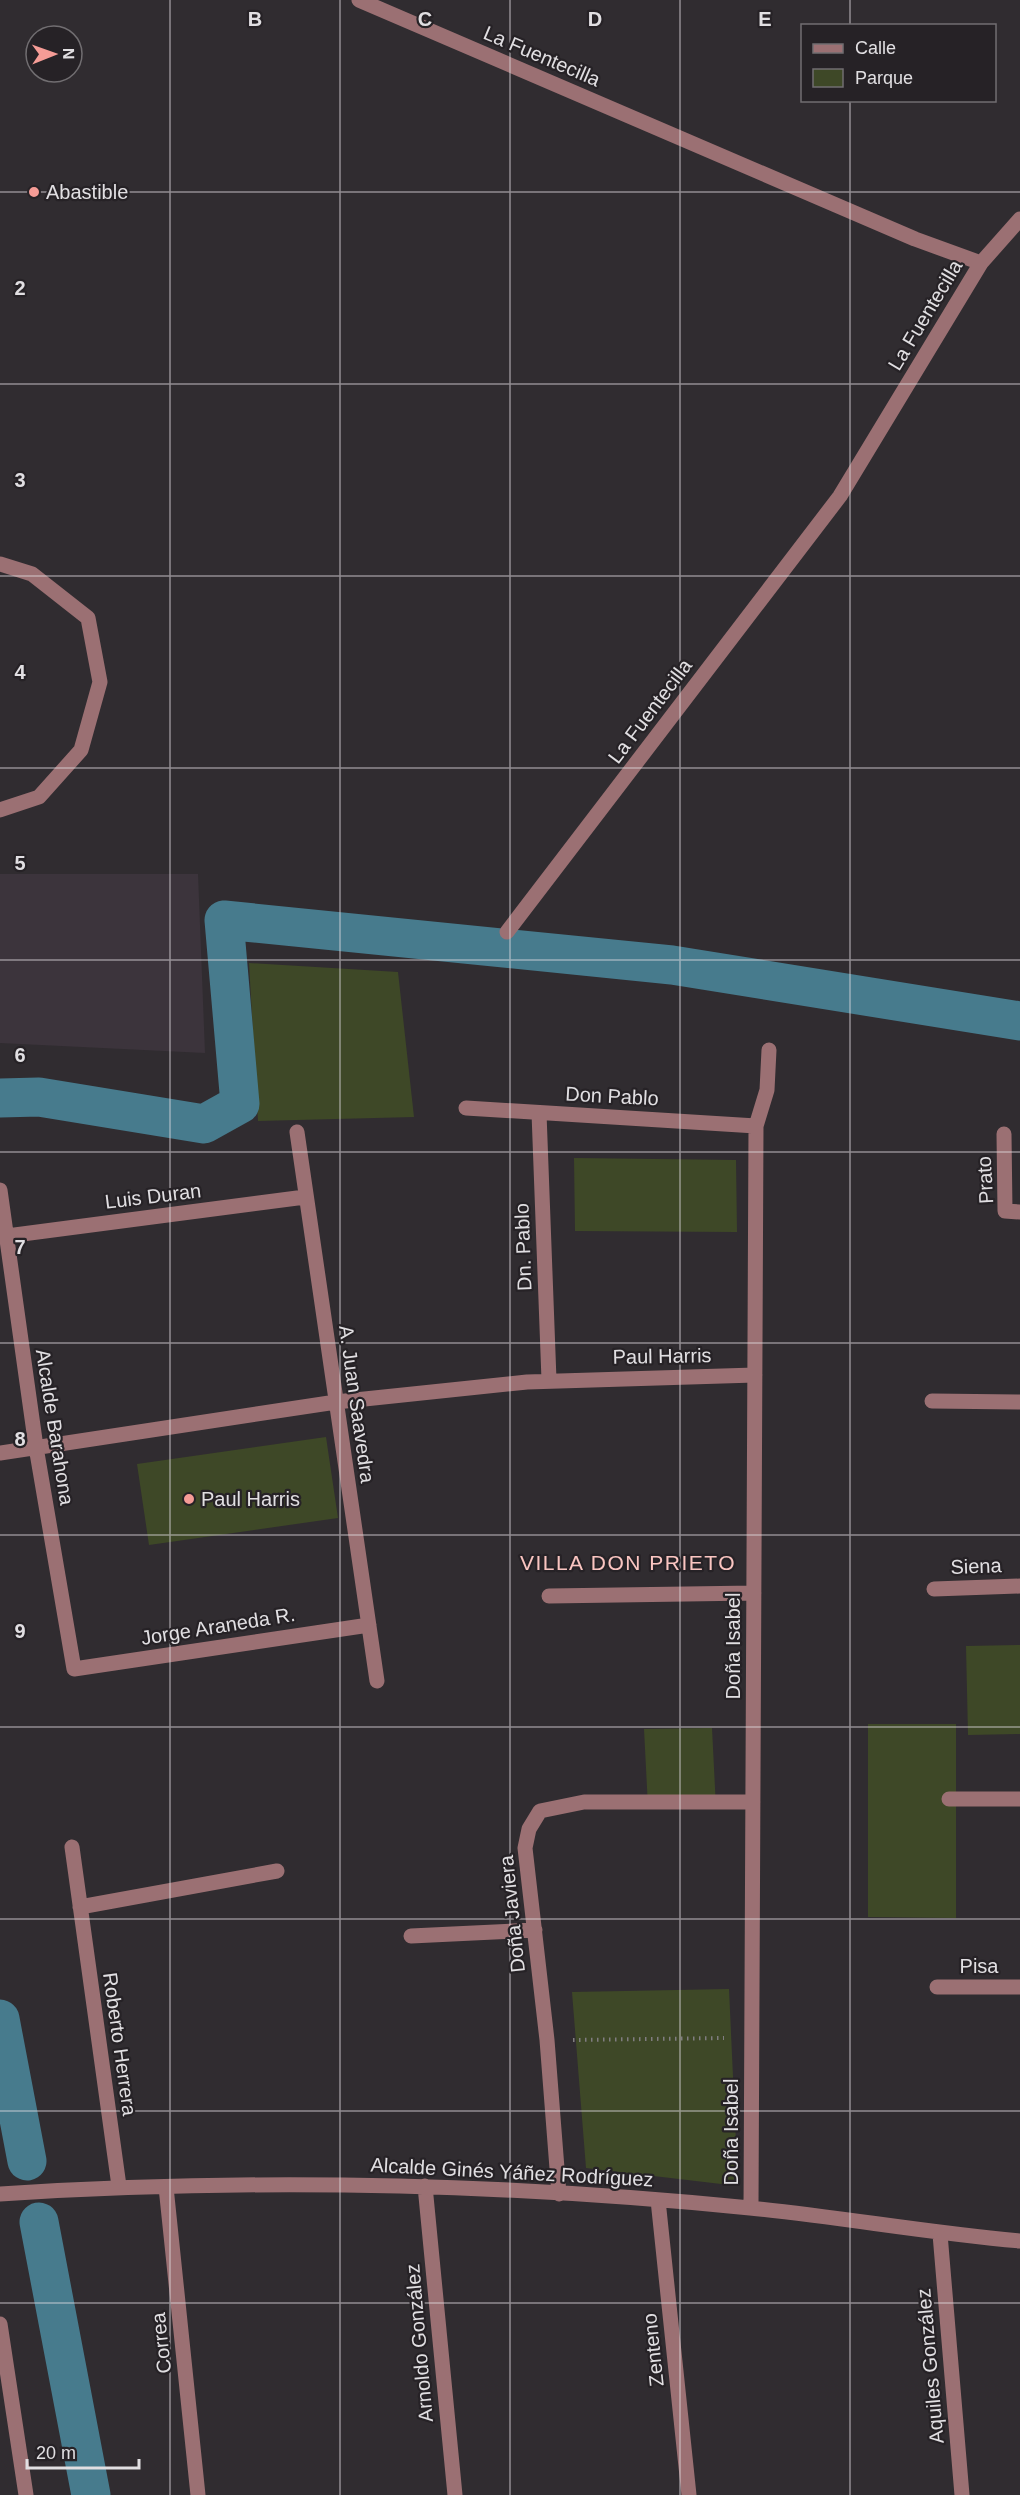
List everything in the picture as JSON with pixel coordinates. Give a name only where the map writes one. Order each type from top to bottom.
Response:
[{"type":"street","name":"La Fuentecilla","points":[[359,0],[915,239],[981,263],[840,496],[507,932]]},
{"type":"street","points":[[981,263],[1020,219]]},
{"type":"street","points":[[0,564],[32,574],[88,618],[100,682],[81,750],[39,797],[0,810]]},
{"type":"street","name":"Doña Isabel","points":[[751,2208],[756,1126],[767,1090],[769,1050]]},
{"type":"street","name":"Don Pablo","points":[[466,1108],[756,1126]]},
{"type":"street","name":"Dn. Pablo","points":[[539,1113],[549,1380]]},
{"type":"street","name":"A. Juan Saavedra","points":[[297,1132],[377,1681]]},
{"type":"street","name":"Prato","points":[[1004,1134],[1005,1211],[1020,1212]]},
{"type":"street","name":"Alcalde Barahona","points":[[0,1190],[36,1447],[74,1669]]},
{"type":"street","name":"Luis Duran","points":[[7,1236],[305,1197]]},
{"type":"street","name":"Paul Harris","points":[[0,1453],[336,1402],[549,1380],[755,1375]]},
{"type":"street","points":[[932,1401],[1020,1402]]},
{"type":"street","name":"Siena","points":[[934,1588],[1020,1586]]},
{"type":"street","points":[[549,1596],[754,1593]]},
{"type":"street","name":"Jorge Araneda R.","points":[[74,1669],[369,1625]]},
{"type":"street","points":[[949,1799],[1020,1798]]},
{"type":"street","name":"Doña Javiera","points":[[559,2194],[547,2040],[525,1848],[529,1829],[540,1811],[584,1802],[753,1802]]},
{"type":"street","name":"Roberto Herrera","points":[[72,1847],[119,2186]]},
{"type":"street","points":[[80,1907],[277,1871]]},
{"type":"street","points":[[411,1936],[535,1930]]},
{"type":"street","name":"Pisa","points":[[938,1987],[1020,1987]]},
{"type":"street","name":"Alcalde Ginés Yáñez Rodríguez","points":[[0,2194],[119,2186],[425,2186],[751,2208],[940,2234],[1020,2241]]},
{"type":"street","name":"Arnoldo González","points":[[425,2186],[455,2495]]},
{"type":"street","name":"Correa","points":[[166,2187],[198,2495]]},
{"type":"street","name":"Zenteno","points":[[658,2200],[689,2495]]},
{"type":"street","name":"Aquiles González","points":[[940,2234],[962,2495]]},
{"type":"street","points":[[0,2324],[26,2495]]},
{"type":"path","points":[[547,2040],[752,2036]]},
{"type":"shaded area","points":[[0,874],[198,874],[205,1053],[0,1043]]},
{"type":"green space","points":[[249,963],[398,972],[414,1117],[258,1121]]},
{"type":"green space","points":[[574,1158],[736,1160],[737,1232],[575,1231]]},
{"type":"green space","points":[[326,1437],[338,1518],[149,1545],[137,1464]]},
{"type":"green space","points":[[1020,1645],[1020,1734],[968,1735],[966,1646]]},
{"type":"green space","points":[[868,1724],[956,1724],[956,1918],[868,1917]]},
{"type":"green space","points":[[712,1728],[716,1808],[648,1807],[644,1729]]},
{"type":"green space","points":[[729,1989],[738,2186],[586,2168],[572,1992]]},
{"type":"waterway","points":[[0,1098],[39,1097],[204,1124],[240,1104],[224,920],[672,965],[1020,1021]]},
{"type":"waterway","points":[[0,2019],[27,2161]]},
{"type":"waterway","points":[[39,2222],[91,2495]]},
{"type":"place","name":"Abastible","points":[[34,192]]},
{"type":"place","name":"Paul Harris","points":[[189,1499]]},
{"type":"district","name":"VILLA DON PRIETO","points":[[628,1563]]}]
